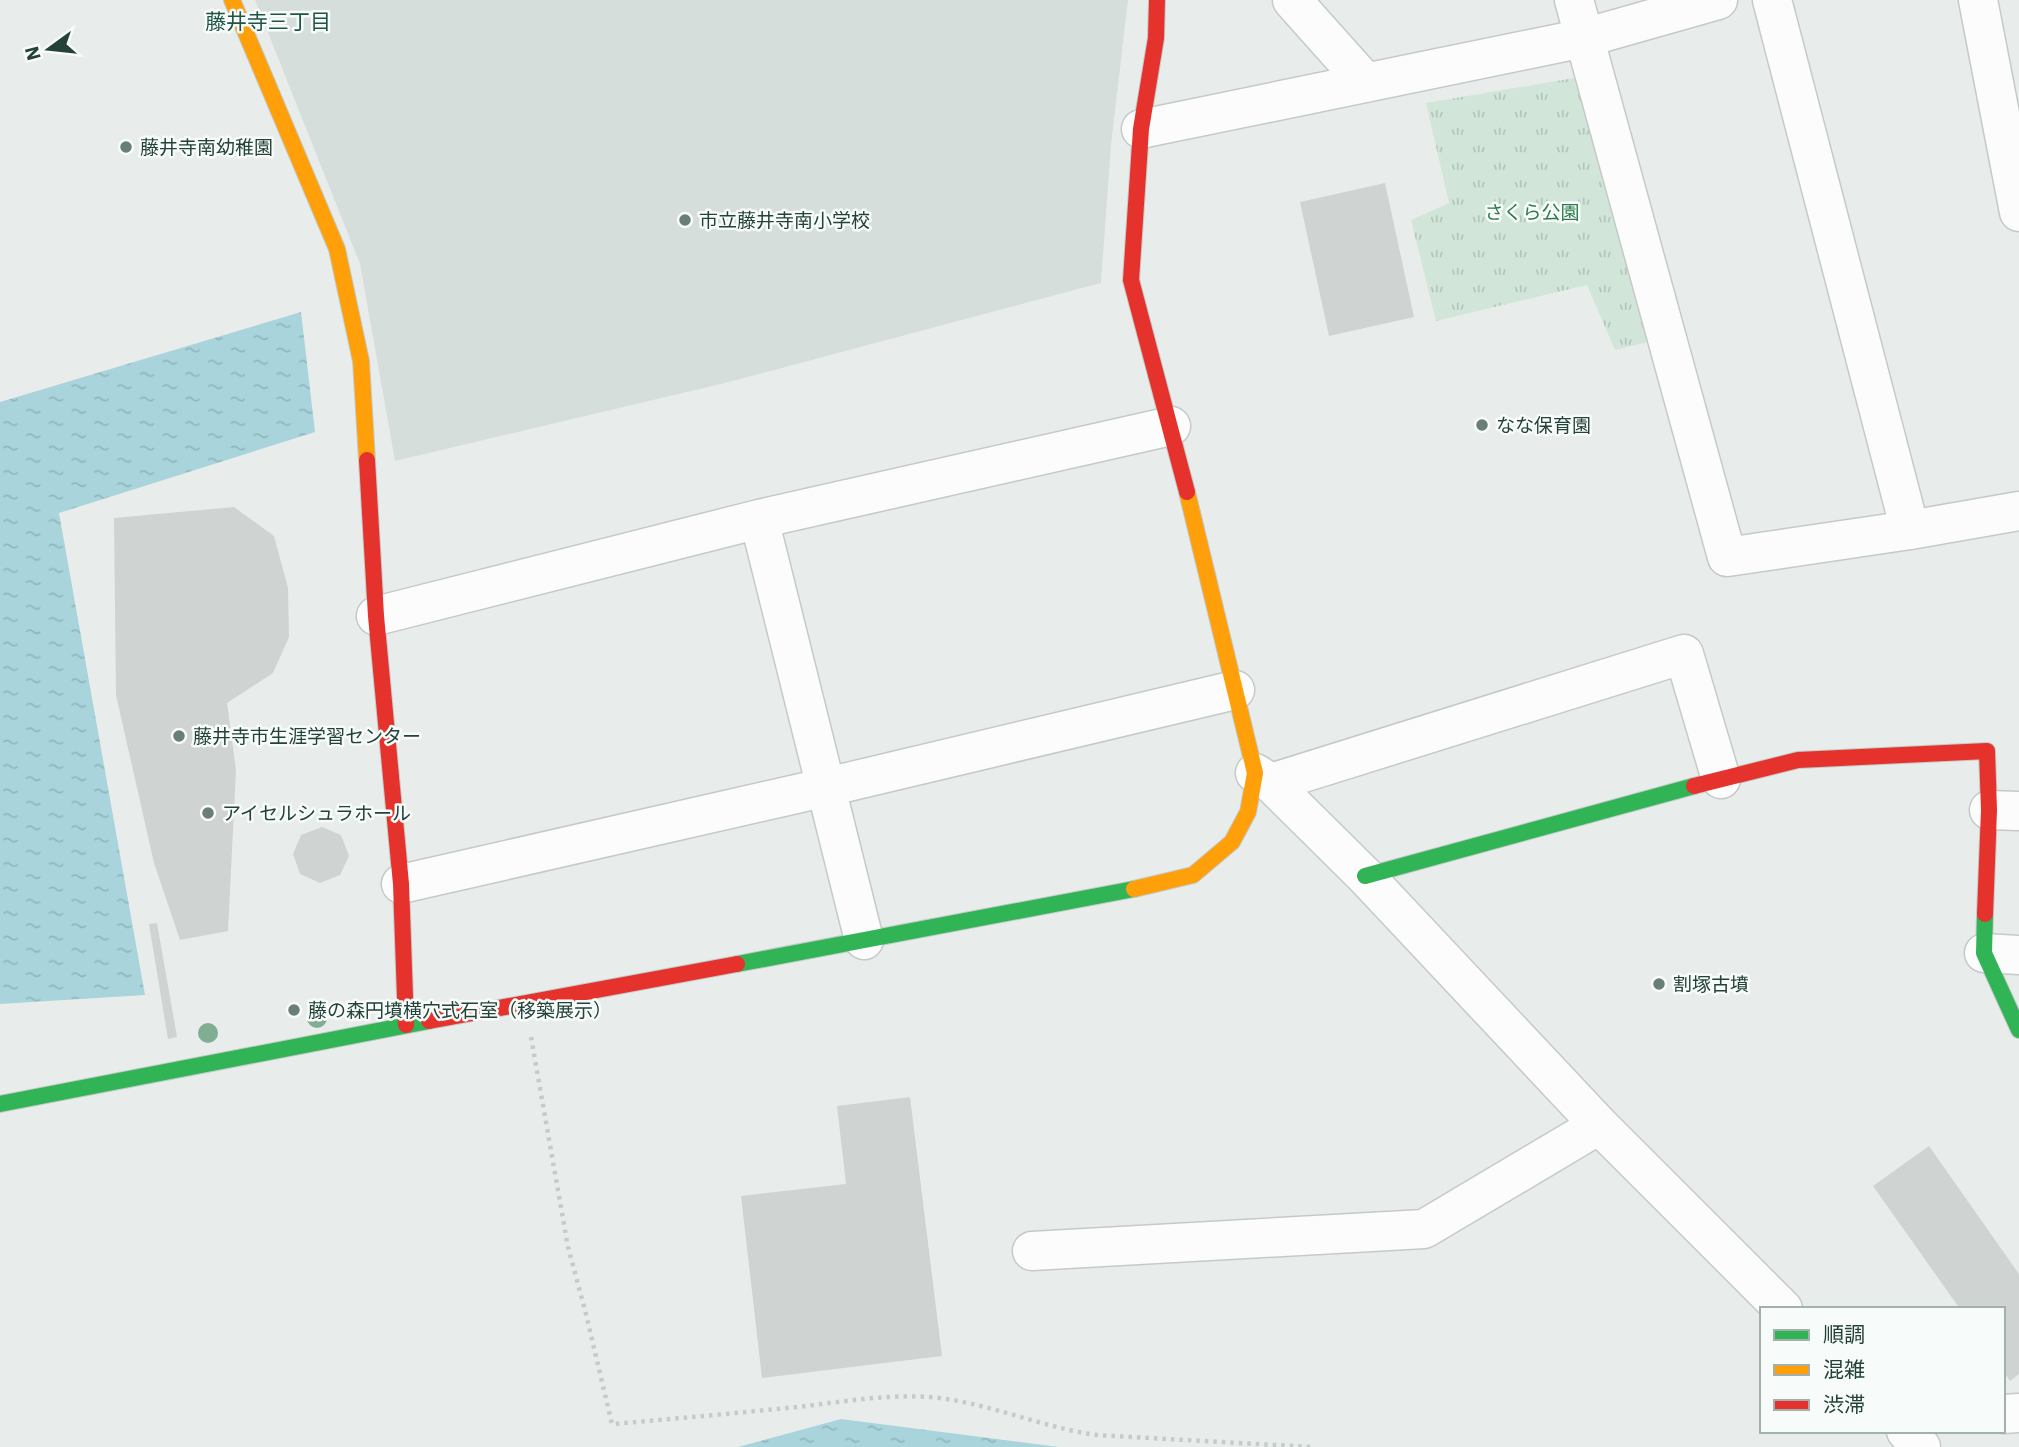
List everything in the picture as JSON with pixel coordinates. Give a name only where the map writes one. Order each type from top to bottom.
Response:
[{"type":"street","points":[[232,0],[337,248],[361,361],[376,616],[401,884],[406,1025]]},
{"type":"street","points":[[1157,0],[1156,38],[1141,129],[1131,280],[1171,426],[1235,690],[1263,778],[1365,876],[1599,1125],[1781,1307]]},
{"type":"street","points":[[1292,0],[1366,83]]},
{"type":"street","points":[[1574,0],[1727,557],[2019,511]]},
{"type":"street","points":[[1141,129],[1584,38],[1718,0]]},
{"type":"street","points":[[1772,0],[1910,530]]},
{"type":"street","points":[[1978,0],[2019,212]]},
{"type":"street","points":[[376,616],[759,519],[1171,426]]},
{"type":"street","points":[[759,519],[864,940]]},
{"type":"street","points":[[0,1104],[406,1025],[1112,894],[1193,875],[1232,842],[1263,778],[1684,654],[1721,779]]},
{"type":"street","points":[[401,884],[1235,690]]},
{"type":"street","points":[[1365,876],[1798,760],[1987,751],[2004,811],[2002,954],[2019,1030]]},
{"type":"street","points":[[1032,1251],[1424,1229],[1599,1125]]},
{"type":"street","points":[[1908,1433],[1921,1447]]},
{"type":"path","points":[[524,1003],[568,1247],[612,1424],[887,1397],[931,1397],[1096,1435],[1311,1447]]},
{"type":"shaded area","points":[[255,0],[1128,0],[1111,145],[1101,283],[725,383],[395,461],[360,264]]},
{"type":"green space","name":"さくら公園","points":[[1580,77],[1648,342],[1615,350],[1587,285],[1436,321],[1411,220],[1449,203],[1426,103]]},
{"type":"water","points":[[301,312],[315,432],[59,513],[145,995],[0,1004],[0,402]]},
{"type":"water","points":[[841,1419],[1059,1447],[738,1447]]},
{"type":"building","points":[[1385,183],[1414,317],[1329,336],[1300,202]]},
{"type":"building","name":"藤井寺市生涯学習センター","points":[[234,507],[274,536],[288,588],[289,637],[273,673],[227,703],[236,770],[228,931],[180,940],[154,863],[116,695],[114,518]]},
{"type":"building","points":[[322,827],[341,835],[349,856],[340,875],[320,883],[300,874],[293,854],[301,835]]},
{"type":"building","points":[[157,923],[177,1037],[168,1039],[149,924]]},
{"type":"building","points":[[910,1097],[942,1356],[762,1378],[741,1196],[846,1184],[837,1106]]},
{"type":"building","points":[[1929,1146],[2019,1274],[2019,1374],[2010,1381],[2005,1374],[2005,1307],[1959,1307],[1873,1186]]},
{"type":"traffic: fast","points":[[1365,876],[1694,786]]},
{"type":"traffic: fast","points":[[737,964],[1134,889]]},
{"type":"traffic: fast","points":[[1985,914],[1984,953],[2019,1030]]},
{"type":"traffic: fast","points":[[0,1104],[429,1021]]},
{"type":"traffic: slow","points":[[232,0],[337,249],[361,361],[367,460]]},
{"type":"traffic: slow","points":[[1134,889],[1193,875],[1232,842],[1248,812],[1255,773],[1187,492]]},
{"type":"traffic: jam","points":[[1157,0],[1156,38],[1141,129],[1131,280],[1187,492]]},
{"type":"traffic: jam","points":[[367,460],[376,616],[401,884],[406,1025]]},
{"type":"traffic: jam","points":[[1694,786],[1798,760],[1987,751],[1989,810],[1985,914]]},
{"type":"traffic: jam","points":[[429,1021],[737,964]]},
{"type":"place","name":"藤井寺南幼稚園","points":[[126,147]]},
{"type":"place","name":"市立藤井寺南小学校","points":[[685,220]]},
{"type":"place","name":"なな保育園","points":[[1482,425]]},
{"type":"place","name":"藤井寺市生涯学習センター","points":[[179,736]]},
{"type":"place","name":"アイセルシュラホール","points":[[208,813]]},
{"type":"place","name":"割塚古墳","points":[[1659,984]]},
{"type":"place","name":"藤の森円墳横穴式石室（移築展示）","points":[[294,1010]]},
{"type":"district","name":"藤井寺三丁目","points":[[268,21]]}]
